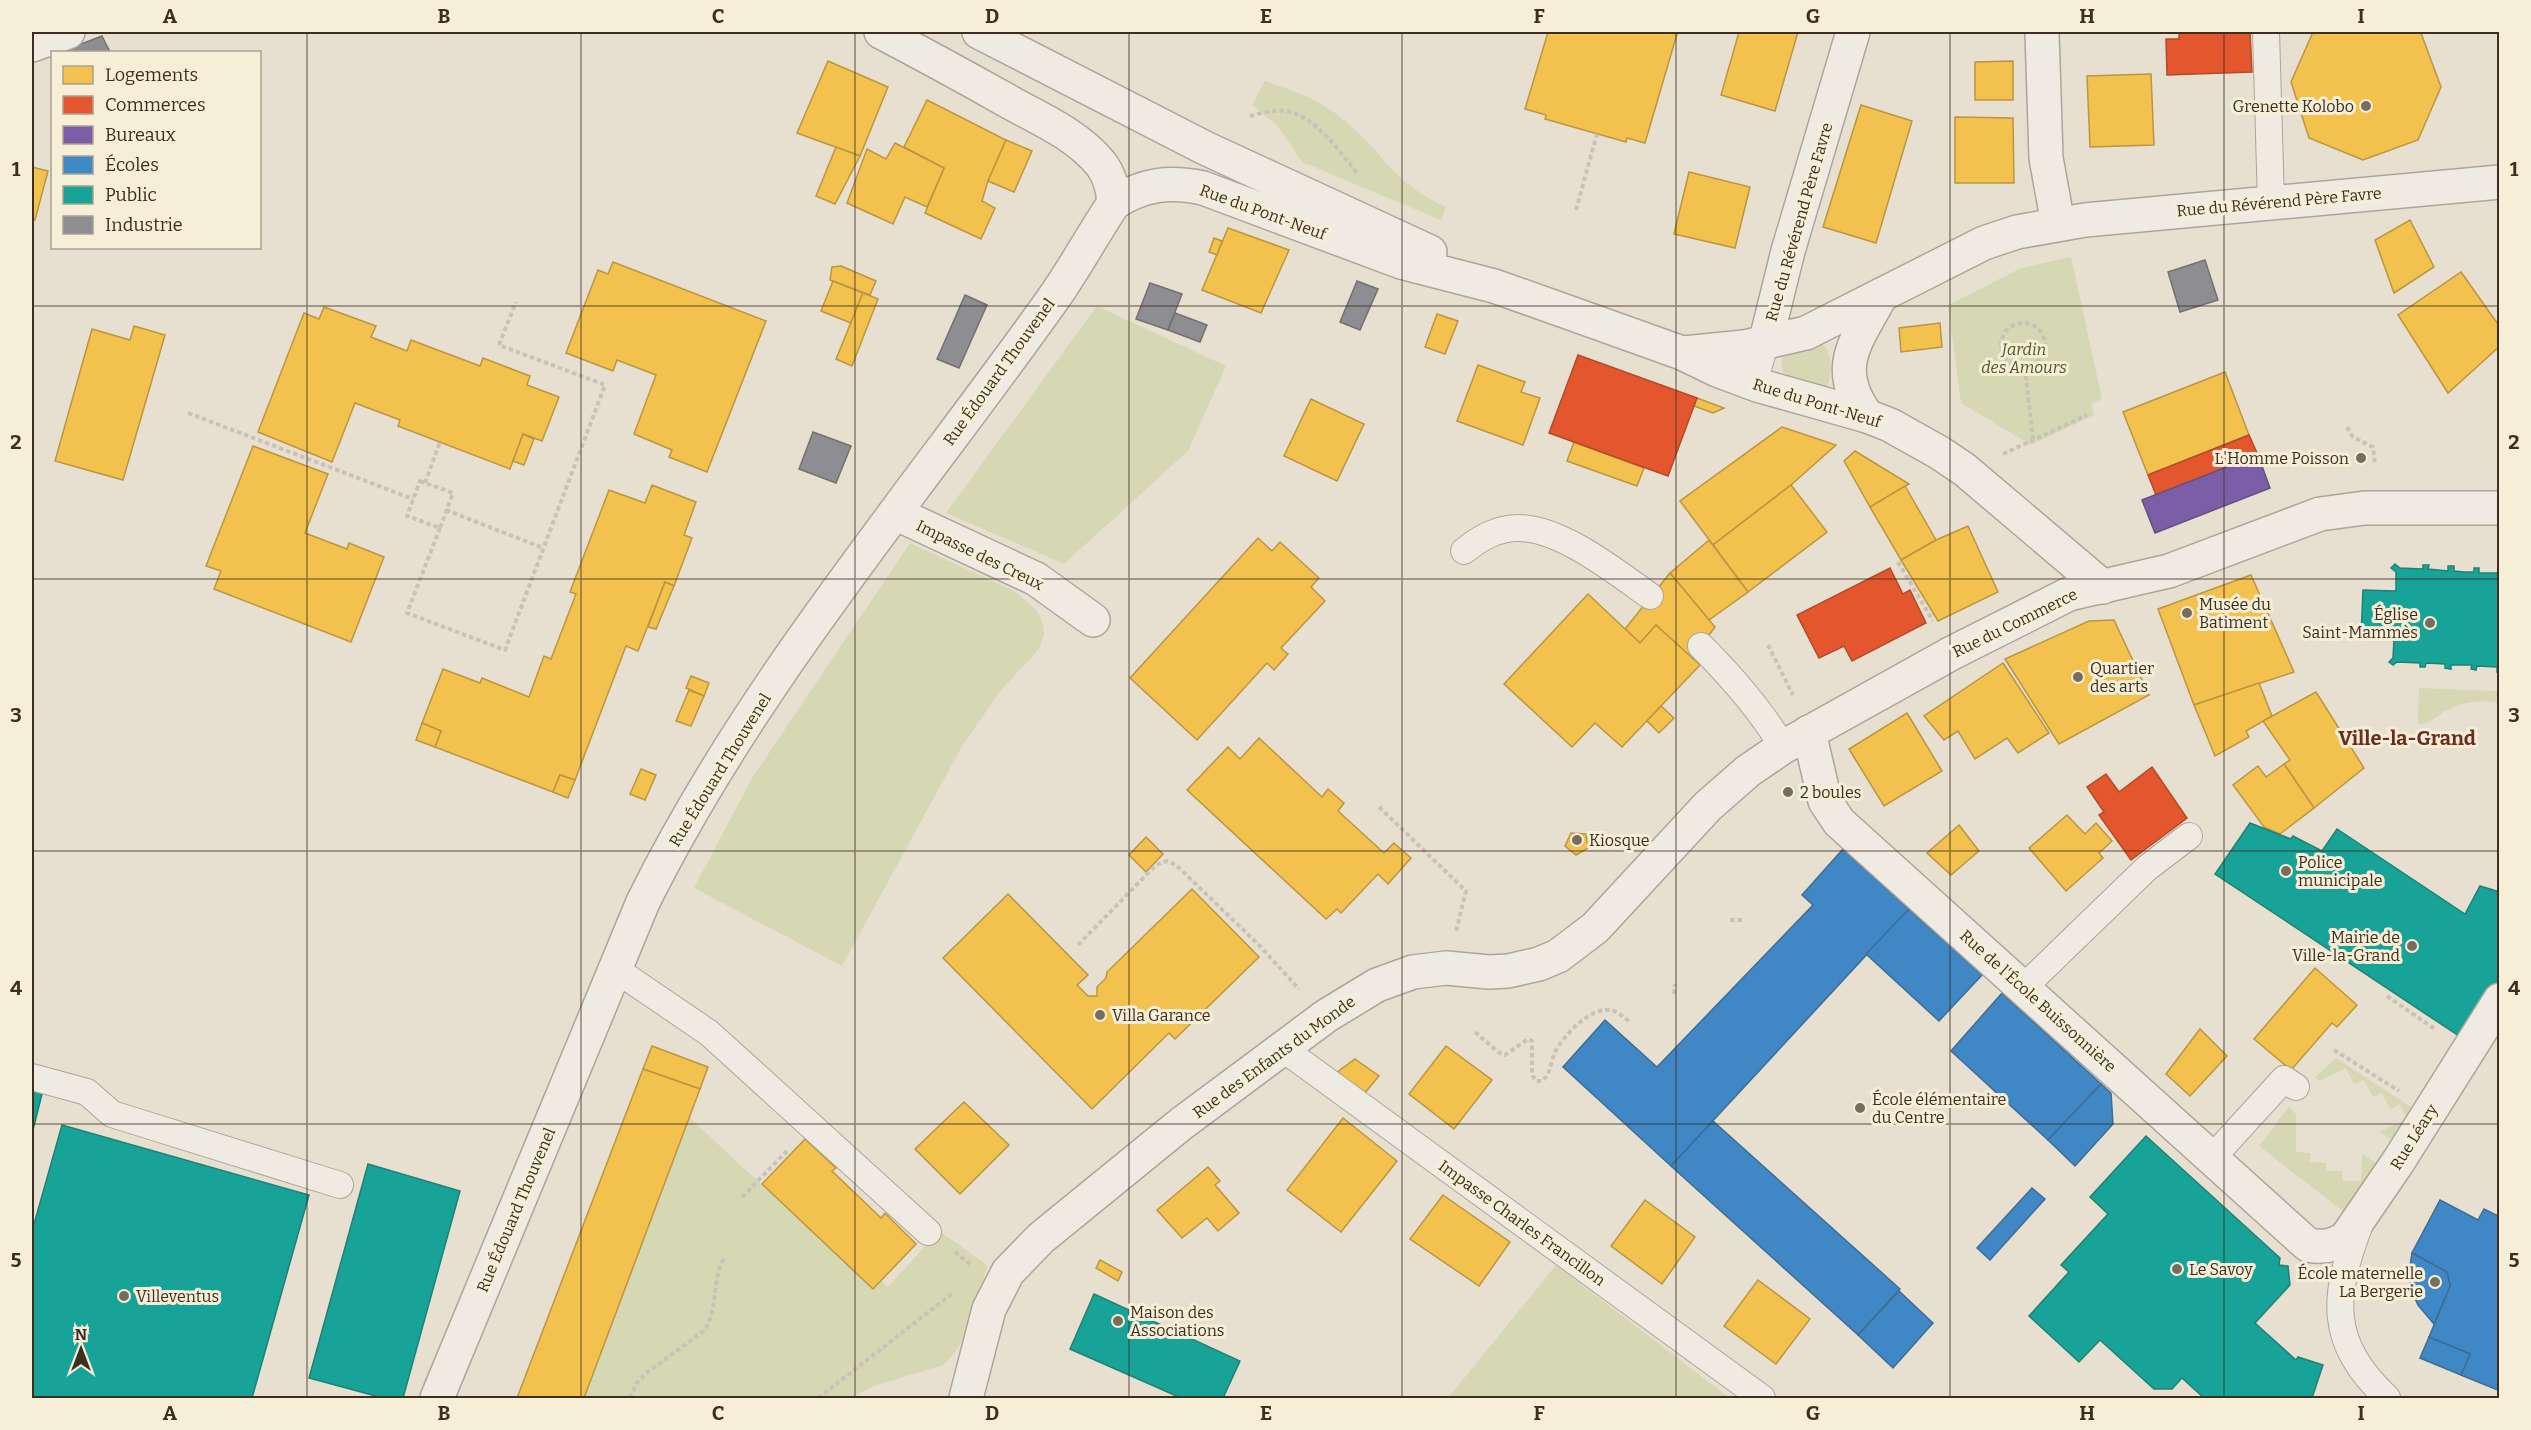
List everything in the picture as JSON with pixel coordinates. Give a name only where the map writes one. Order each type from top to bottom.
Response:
[{"type":"street","points":[[32,45],[68,32]]},
{"type":"street","points":[[881,32],[1050,123],[1077,141],[1101,165],[1109,177],[1114,203]]},
{"type":"street","name":"Rue du Pont-Neuf","points":[[979,32],[1205,148],[1422,248],[1494,286]]},
{"type":"street","name":"Rue du Révérend Père Favre","points":[[1765,344],[1788,251],[1853,32]]},
{"type":"street","points":[[2042,32],[2046,158],[2058,224]]},
{"type":"street","name":"Rue du Révérend Père Favre","points":[[1682,353],[1765,344],[1806,333],[1984,243],[2017,232],[2058,224],[2135,215],[2499,182]]},
{"type":"street","name":"Rue du Pont-Neuf","points":[[1114,203],[1134,191],[1156,184],[1172,183],[1203,188],[1401,262],[1494,286],[1682,353],[1717,370],[1757,385],[1867,416],[1907,434],[1965,470],[2103,587]]},
{"type":"street","name":"Rue Édouard Thouvenel","points":[[437,1398],[615,969],[660,867],[729,752],[795,652],[1053,299],[1114,203]]},
{"type":"street","points":[[1867,416],[1855,399],[1850,386],[1849,370],[1856,342],[1881,295]]},
{"type":"street","name":"Rue du Commerce","points":[[1796,739],[1952,653],[2057,599],[2080,591],[2169,571],[2320,514],[2365,508],[2499,508]]},
{"type":"street","name":"Impasse des Creux","points":[[895,513],[1036,579],[1093,620]]},
{"type":"street","name":"Rue des Enfants du Monde","points":[[966,1398],[989,1310],[1001,1282],[1041,1238],[1181,1124],[1326,1016],[1377,985],[1413,972],[1446,968],[1508,971],[1558,957],[1595,928],[1708,806],[1748,771],[1796,739]]},
{"type":"street","name":"Rue de l'École Buissonnière","points":[[1796,739],[1825,801],[1839,822],[2308,1245]]},
{"type":"street","name":"Rue Léary","points":[[2308,1245],[2320,1247],[2336,1245],[2346,1238],[2431,1111],[2499,1000]]},
{"type":"lane","points":[[2266,32],[2271,204]]},
{"type":"lane","name":"Rue du Révérend Père Favre","points":[[1757,385],[1758,369],[1765,344]]},
{"type":"lane","points":[[1464,551],[1491,533],[1530,528],[1563,540],[1650,596]]},
{"type":"lane","points":[[1701,646],[1765,717],[1796,739]]},
{"type":"lane","points":[[2023,988],[2147,868],[2189,837]]},
{"type":"lane","points":[[615,969],[709,1033],[928,1232]]},
{"type":"lane","name":"Impasse Charles Francillon","points":[[1282,1048],[1761,1398]]},
{"type":"lane","points":[[32,1077],[87,1092],[112,1114],[340,1185]]},
{"type":"lane","points":[[2211,1159],[2284,1079],[2296,1087]]},
{"type":"lane","points":[[2363,1215],[2347,1258],[2343,1280],[2342,1332],[2349,1353],[2361,1373],[2387,1398]]},
{"type":"lane","points":[[2308,1245],[2335,1261],[2343,1280]]},
{"type":"path","points":[[1250,116],[1279,111],[1298,115],[1324,134],[1361,178]]},
{"type":"path","points":[[1576,210],[1597,134]]},
{"type":"path","points":[[440,528],[407,516],[420,481],[453,493],[446,510],[440,528],[408,613],[505,650],[605,385],[499,345],[516,302]]},
{"type":"path","points":[[2020,323],[2034,326],[2043,336],[2045,343],[2045,350],[2038,362],[2025,368],[2018,368],[2006,361],[2000,348],[2000,341],[2007,329],[2020,323]]},
{"type":"path","points":[[2025,368],[2032,440]]},
{"type":"path","points":[[188,413],[413,499]]},
{"type":"path","points":[[1965,470],[2087,415]]},
{"type":"path","points":[[2347,427],[2353,437],[2373,447],[2375,465]]},
{"type":"path","points":[[425,483],[440,442]]},
{"type":"path","points":[[446,510],[543,548]]},
{"type":"path","points":[[1898,562],[1952,653]]},
{"type":"path","points":[[1768,645],[1788,685]]},
{"type":"path","points":[[1379,807],[1466,891],[1446,968]]},
{"type":"path","points":[[1078,945],[1156,865],[1167,861],[1176,865],[1285,973]]},
{"type":"path","points":[[1730,920],[1742,920]]},
{"type":"path","points":[[1674,994],[1675,984]]},
{"type":"path","points":[[2387,996],[2468,1051]]},
{"type":"path","points":[[1475,1032],[1498,1052],[1505,1055],[1523,1041],[1528,1039],[1532,1041],[1532,1075],[1536,1081],[1542,1081],[1549,1077],[1555,1053],[1566,1034],[1579,1022],[1604,1010],[1613,1011],[1630,1022]]},
{"type":"path","points":[[2334,1050],[2431,1111]]},
{"type":"path","points":[[742,1197],[812,1126]]},
{"type":"path","points":[[630,1398],[636,1384],[644,1375],[705,1330],[710,1321],[718,1271],[724,1258]]},
{"type":"path","points":[[818,1398],[981,1272],[1001,1282]]},
{"type":"green space","points":[[1265,81],[1313,99],[1339,116],[1354,128],[1399,176],[1427,198],[1446,207],[1441,220],[1302,162],[1278,126],[1252,105]]},
{"type":"green space","name":"Jardin des Amours","points":[[2071,257],[2102,399],[2091,404],[2094,415],[2031,445],[1961,403],[1948,305],[2021,268]]},
{"type":"green space","points":[[1097,306],[1226,366],[1188,451],[1064,564],[946,513]]},
{"type":"green space","points":[[1819,342],[1827,350],[1831,362],[1827,387],[1804,383],[1783,372],[1781,361],[1783,356]]},
{"type":"green space","points":[[910,543],[1014,591],[1036,610],[1042,620],[1044,634],[1039,649],[1001,690],[962,746],[842,966],[694,888],[752,778]]},
{"type":"green space","points":[[2419,688],[2499,691],[2499,703],[2466,703],[2447,710],[2430,721],[2418,724]]},
{"type":"green space","points":[[2336,1058],[2417,1111],[2396,1142],[2379,1132],[2407,1119],[2400,1104],[2390,1109],[2382,1093],[2373,1097],[2364,1080],[2354,1084],[2346,1068],[2319,1081],[2315,1077]]},
{"type":"green space","points":[[2289,1107],[2296,1114],[2296,1152],[2310,1153],[2310,1162],[2326,1163],[2326,1171],[2342,1171],[2343,1181],[2361,1181],[2362,1154],[2380,1166],[2344,1212],[2259,1146]]},
{"type":"green space","points":[[689,1117],[873,1289],[881,1281],[888,1287],[939,1231],[987,1265],[968,1331],[943,1365],[871,1387],[852,1398],[584,1398]]},
{"type":"green space","points":[[1556,1265],[1727,1396],[1726,1398],[1448,1398]]},
{"type":"building: Logements","points":[[1548,32],[1670,32],[1677,34],[1645,143],[1627,138],[1626,142],[1545,119],[1546,115],[1525,109]]},
{"type":"building: Logements","points":[[1739,32],[1798,32],[1775,111],[1721,95]]},
{"type":"building: Logements","name":"Grenette Kolobo","points":[[2313,32],[2421,33],[2441,87],[2418,140],[2363,160],[2309,138],[2291,82]]},
{"type":"building: Logements","points":[[828,61],[888,87],[860,156],[797,133]]},
{"type":"building: Logements","points":[[2013,61],[2013,100],[1975,100],[1975,62]]},
{"type":"building: Logements","points":[[2151,74],[2154,145],[2090,147],[2087,76]]},
{"type":"building: Logements","points":[[927,100],[1006,140],[982,201],[995,208],[981,239],[925,213],[944,168],[904,147]]},
{"type":"building: Logements","points":[[1861,105],[1912,121],[1876,243],[1823,227]]},
{"type":"building: Logements","points":[[1955,117],[2013,118],[2014,183],[1955,183]]},
{"type":"building: Logements","points":[[1006,140],[1032,151],[1014,192],[988,181]]},
{"type":"building: Logements","points":[[895,143],[944,168],[927,207],[905,197],[893,224],[847,203],[867,149],[886,159]]},
{"type":"building: Logements","points":[[836,147],[860,156],[835,204],[816,196]]},
{"type":"building: Logements","points":[[32,167],[48,171],[35,220],[32,219]]},
{"type":"building: Logements","points":[[1689,172],[1750,187],[1735,248],[1674,234]]},
{"type":"building: Logements","points":[[2410,220],[2434,267],[2394,293],[2375,240]]},
{"type":"building: Logements","points":[[1228,228],[1289,250],[1261,313],[1202,290]]},
{"type":"building: Logements","points":[[1214,238],[1222,241],[1217,255],[1209,252]]},
{"type":"building: Logements","points":[[613,262],[766,321],[707,472],[669,457],[672,450],[634,434],[656,375],[617,360],[613,371],[566,353],[598,270],[608,274]]},
{"type":"building: Logements","points":[[841,266],[876,281],[870,295],[830,280],[832,267]]},
{"type":"building: Logements","points":[[2461,272],[2500,327],[2500,346],[2448,393],[2398,315]]},
{"type":"building: Logements","points":[[833,281],[863,293],[851,323],[821,311]]},
{"type":"building: Logements","points":[[863,293],[878,299],[852,366],[836,359]]},
{"type":"building: Logements","points":[[324,307],[376,326],[371,337],[407,351],[411,340],[480,366],[483,358],[530,376],[527,385],[559,397],[542,441],[523,434],[510,469],[398,426],[400,420],[355,403],[332,462],[258,432],[304,313],[319,319]]},
{"type":"building: Logements","points":[[1437,314],[1458,321],[1445,354],[1425,347]]},
{"type":"building: Logements","points":[[1940,323],[1942,347],[1901,352],[1899,328]]},
{"type":"building: Logements","points":[[134,326],[165,335],[123,480],[55,461],[92,329],[130,340]]},
{"type":"building: Logements","points":[[1478,365],[1525,382],[1521,392],[1540,398],[1523,445],[1457,421]]},
{"type":"building: Logements","points":[[2225,372],[2249,435],[2148,475],[2123,412]]},
{"type":"building: Logements","points":[[1697,398],[1724,408],[1713,413],[1694,406]]},
{"type":"building: Logements","points":[[1311,399],[1364,424],[1337,481],[1284,456]]},
{"type":"building: Logements","points":[[1782,427],[1836,445],[1791,485],[1713,545],[1680,501]]},
{"type":"building: Logements","points":[[523,434],[534,439],[524,465],[513,461]]},
{"type":"building: Logements","points":[[1574,442],[1644,468],[1637,486],[1567,461]]},
{"type":"building: Logements","points":[[253,446],[328,474],[305,533],[347,549],[349,543],[384,557],[351,642],[214,589],[221,571],[206,566]]},
{"type":"building: Logements","points":[[1855,451],[1909,484],[1870,507],[1844,461]]},
{"type":"building: Logements","points":[[652,485],[696,502],[684,535],[692,538],[674,586],[665,582],[638,651],[626,646],[575,780],[560,775],[553,792],[435,747],[441,731],[422,723],[443,669],[480,683],[482,678],[529,697],[544,656],[551,659],[576,594],[570,592],[609,490],[645,503]]},
{"type":"building: Logements","points":[[1791,485],[1827,532],[1748,592],[1713,545]]},
{"type":"building: Logements","points":[[1905,486],[1936,540],[1901,560],[1870,507]]},
{"type":"building: Logements","points":[[1968,526],[1998,592],[1938,621],[1901,560],[1936,540]]},
{"type":"building: Logements","points":[[1258,538],[1272,551],[1280,542],[1319,578],[1311,587],[1325,601],[1281,648],[1288,654],[1274,670],[1267,663],[1197,740],[1130,678]]},
{"type":"building: Logements","points":[[1709,540],[1748,592],[1709,620],[1670,573]]},
{"type":"building: Logements","points":[[1670,573],[1715,627],[1692,658],[1656,625],[1640,643],[1625,629]]},
{"type":"building: Logements","points":[[2251,575],[2294,672],[2194,705],[2158,609]]},
{"type":"building: Logements","points":[[665,582],[674,586],[656,629],[648,627]]},
{"type":"building: Logements","points":[[1588,594],[1640,643],[1656,625],[1700,665],[1622,747],[1595,723],[1572,747],[1504,684]]},
{"type":"building: Logements","name":"Quartier des arts","points":[[2114,620],[2149,695],[2059,744],[2005,659],[2089,621]]},
{"type":"building: Logements","points":[[2003,663],[2049,733],[2018,753],[2007,738],[1975,759],[1958,731],[1944,740],[1924,716]]},
{"type":"building: Logements","points":[[691,676],[709,683],[704,696],[686,688]]},
{"type":"building: Logements","points":[[2259,683],[2272,716],[2246,731],[2249,737],[2215,756],[2194,705]]},
{"type":"building: Logements","points":[[689,690],[704,696],[691,726],[676,721]]},
{"type":"building: Logements","points":[[2316,692],[2364,768],[2314,808],[2284,764],[2290,760],[2263,721]]},
{"type":"building: Logements","points":[[1661,706],[1674,718],[1659,733],[1647,721]]},
{"type":"building: Logements","points":[[1907,713],[1942,771],[1884,806],[1849,749]]},
{"type":"building: Logements","points":[[422,723],[441,731],[435,747],[416,740]]},
{"type":"building: Logements","points":[[1259,738],[1322,797],[1328,789],[1344,803],[1338,811],[1384,853],[1394,843],[1411,858],[1388,884],[1378,874],[1341,913],[1337,909],[1326,919],[1187,790],[1228,747],[1240,759]]},
{"type":"building: Logements","points":[[2284,764],[2314,808],[2280,834],[2264,827],[2233,785],[2258,766],[2266,777]]},
{"type":"building: Logements","points":[[641,769],[656,775],[645,800],[630,794]]},
{"type":"building: Logements","points":[[560,775],[575,780],[568,798],[553,792]]},
{"type":"building: Logements","points":[[2067,815],[2085,834],[2096,823],[2112,841],[2099,853],[2103,858],[2066,891],[2029,848]]},
{"type":"building: Logements","points":[[1959,825],[1979,851],[1951,875],[1927,853]]},
{"type":"building: Logements","name":"Kiosque","points":[[1571,833],[1586,834],[1588,848],[1576,855],[1565,846]]},
{"type":"building: Logements","points":[[1146,837],[1163,854],[1146,872],[1129,855]]},
{"type":"building: Logements","name":"Villa Garance","points":[[1192,889],[1259,957],[1175,1039],[1169,1033],[1092,1109],[943,958],[1008,894],[1088,975],[1077,985],[1088,996],[1097,996],[1097,987],[1106,978],[1107,972]]},
{"type":"building: Logements","points":[[2315,968],[2357,1005],[2337,1027],[2332,1023],[2291,1070],[2254,1039]]},
{"type":"building: Logements","points":[[2200,1029],[2227,1056],[2190,1096],[2166,1074]]},
{"type":"building: Logements","points":[[652,1046],[708,1067],[700,1089],[643,1069]]},
{"type":"building: Logements","points":[[1446,1046],[1492,1080],[1454,1129],[1409,1094]]},
{"type":"building: Logements","points":[[1355,1059],[1379,1076],[1364,1094],[1336,1073]]},
{"type":"building: Logements","points":[[643,1069],[700,1089],[584,1398],[517,1398]]},
{"type":"building: Logements","points":[[964,1102],[1009,1145],[960,1194],[915,1149]]},
{"type":"building: Logements","points":[[1343,1118],[1397,1161],[1341,1232],[1287,1190]]},
{"type":"building: Logements","points":[[805,1139],[836,1168],[832,1171],[881,1218],[885,1213],[916,1244],[873,1289],[762,1184]]},
{"type":"building: Logements","points":[[1208,1167],[1220,1181],[1215,1185],[1239,1213],[1218,1231],[1207,1218],[1182,1238],[1157,1210]]},
{"type":"building: Logements","points":[[1443,1195],[1510,1242],[1479,1286],[1410,1239]]},
{"type":"building: Logements","points":[[1645,1200],[1695,1237],[1662,1284],[1611,1246]]},
{"type":"building: Logements","points":[[1100,1260],[1122,1272],[1118,1281],[1096,1268]]},
{"type":"building: Logements","points":[[1758,1280],[1810,1319],[1776,1364],[1724,1326]]},
{"type":"building: Commerces","points":[[2179,32],[2250,32],[2252,72],[2167,75],[2166,39],[2179,39]]},
{"type":"building: Commerces","points":[[1578,355],[1697,398],[1668,476],[1549,433]]},
{"type":"building: Commerces","points":[[2249,435],[2258,455],[2156,495],[2148,475]]},
{"type":"building: Commerces","points":[[1890,568],[1903,594],[1910,590],[1926,623],[1852,661],[1844,646],[1819,658],[1797,615]]},
{"type":"building: Commerces","points":[[2152,767],[2187,818],[2131,860],[2099,815],[2104,812],[2087,787],[2106,774],[2119,792]]},
{"type":"building: Bureaux","points":[[2258,455],[2270,488],[2155,533],[2142,500]]},
{"type":"building: Écoles","points":[[1843,849],[1909,909],[1671,1166],[1563,1067],[1605,1020],[1657,1067],[1813,905],[1802,895]]},
{"type":"building: Écoles","points":[[1909,909],[1982,975],[1939,1021],[1866,954]]},
{"type":"building: Écoles","points":[[2002,993],[2101,1084],[2048,1140],[1951,1051]]},
{"type":"building: Écoles","points":[[2101,1084],[2111,1093],[2113,1124],[2075,1166],[2048,1140]]},
{"type":"building: Écoles","points":[[1713,1121],[1900,1289],[1858,1335],[1671,1166]]},
{"type":"building: Écoles","points":[[2032,1188],[2045,1199],[1990,1260],[1977,1248]]},
{"type":"building: Écoles","points":[[2440,1200],[2478,1220],[2484,1209],[2500,1217],[2500,1391],[2461,1375],[2470,1354],[2429,1337],[2450,1286],[2447,1272],[2412,1253]]},
{"type":"building: Écoles","points":[[2412,1253],[2447,1272],[2450,1286],[2434,1324],[2418,1305],[2411,1289],[2409,1272]]},
{"type":"building: Écoles","points":[[1899,1291],[1933,1323],[1893,1368],[1858,1335]]},
{"type":"building: Écoles","points":[[2429,1337],[2470,1354],[2461,1375],[2420,1358]]},
{"type":"building: Public","name":"Église Saint-Mammès","points":[[2395,564],[2400,568],[2423,569],[2423,565],[2429,565],[2428,569],[2448,571],[2448,566],[2454,566],[2454,571],[2474,572],[2474,568],[2479,568],[2479,573],[2500,573],[2500,672],[2497,672],[2497,667],[2477,666],[2476,670],[2471,669],[2472,665],[2451,665],[2451,669],[2445,668],[2445,664],[2426,663],[2425,667],[2420,667],[2420,663],[2397,662],[2393,665],[2389,662],[2393,658],[2394,638],[2361,636],[2363,590],[2396,591],[2396,572],[2391,568]]},
{"type":"building: Public","name":"Mairie de Ville-la-Grand","points":[[2250,823],[2291,839],[2293,836],[2322,851],[2337,829],[2465,914],[2480,886],[2500,892],[2500,980],[2462,1038],[2215,874]]},
{"type":"building: Public","points":[[32,1083],[44,1086],[32,1134]]},
{"type":"building: Public","points":[[62,1125],[309,1195],[252,1398],[32,1398],[32,1231]]},
{"type":"building: Public","name":"Le Savoy","points":[[2146,1136],[2280,1258],[2279,1265],[2288,1266],[2290,1285],[2255,1323],[2296,1360],[2298,1357],[2323,1365],[2312,1398],[2204,1398],[2182,1378],[2172,1389],[2154,1389],[2100,1340],[2079,1362],[2029,1316],[2069,1272],[2061,1265],[2108,1214],[2090,1197]]},
{"type":"building: Public","points":[[368,1164],[460,1191],[403,1398],[383,1398],[309,1378]]},
{"type":"building: Public","name":"Maison des Associations","points":[[1094,1294],[1240,1361],[1223,1398],[1181,1398],[1070,1349]]},
{"type":"building: Industrie","points":[[102,36],[110,51],[69,51],[68,49]]},
{"type":"building: Industrie","points":[[2205,260],[2218,300],[2180,312],[2168,272]]},
{"type":"building: Industrie","points":[[1357,281],[1378,289],[1360,330],[1340,322]]},
{"type":"building: Industrie","points":[[1150,283],[1182,294],[1168,330],[1136,319]]},
{"type":"building: Industrie","points":[[965,295],[987,305],[959,368],[937,359]]},
{"type":"building: Industrie","points":[[1175,313],[1207,325],[1200,342],[1168,330]]},
{"type":"building: Industrie","points":[[813,432],[851,446],[836,483],[799,469]]},
{"type":"place","name":"Grenette Kolobo","points":[[2366,106]]},
{"type":"place","name":"L'Homme Poisson","points":[[2361,458]]},
{"type":"place","name":"Musée du Batiment","points":[[2187,613]]},
{"type":"place","name":"Église Saint-Mammès","points":[[2430,623]]},
{"type":"place","name":"Quartier des arts","points":[[2078,677]]},
{"type":"place","name":"2 boules","points":[[1788,792]]},
{"type":"place","name":"Kiosque","points":[[1577,840]]},
{"type":"place","name":"Police municipale","points":[[2286,871]]},
{"type":"place","name":"Mairie de Ville-la-Grand","points":[[2412,946]]},
{"type":"place","name":"Villa Garance","points":[[1100,1015]]},
{"type":"place","name":"École élémentaire du Centre","points":[[1860,1108]]},
{"type":"place","name":"Le Savoy","points":[[2177,1269]]},
{"type":"place","name":"École maternelle La Bergerie","points":[[2435,1282]]},
{"type":"place","name":"Villeventus","points":[[124,1296]]},
{"type":"place","name":"Maison des Associations","points":[[1118,1321]]},
{"type":"district","name":"Ville-la-Grand","points":[[2407,738]]}]
